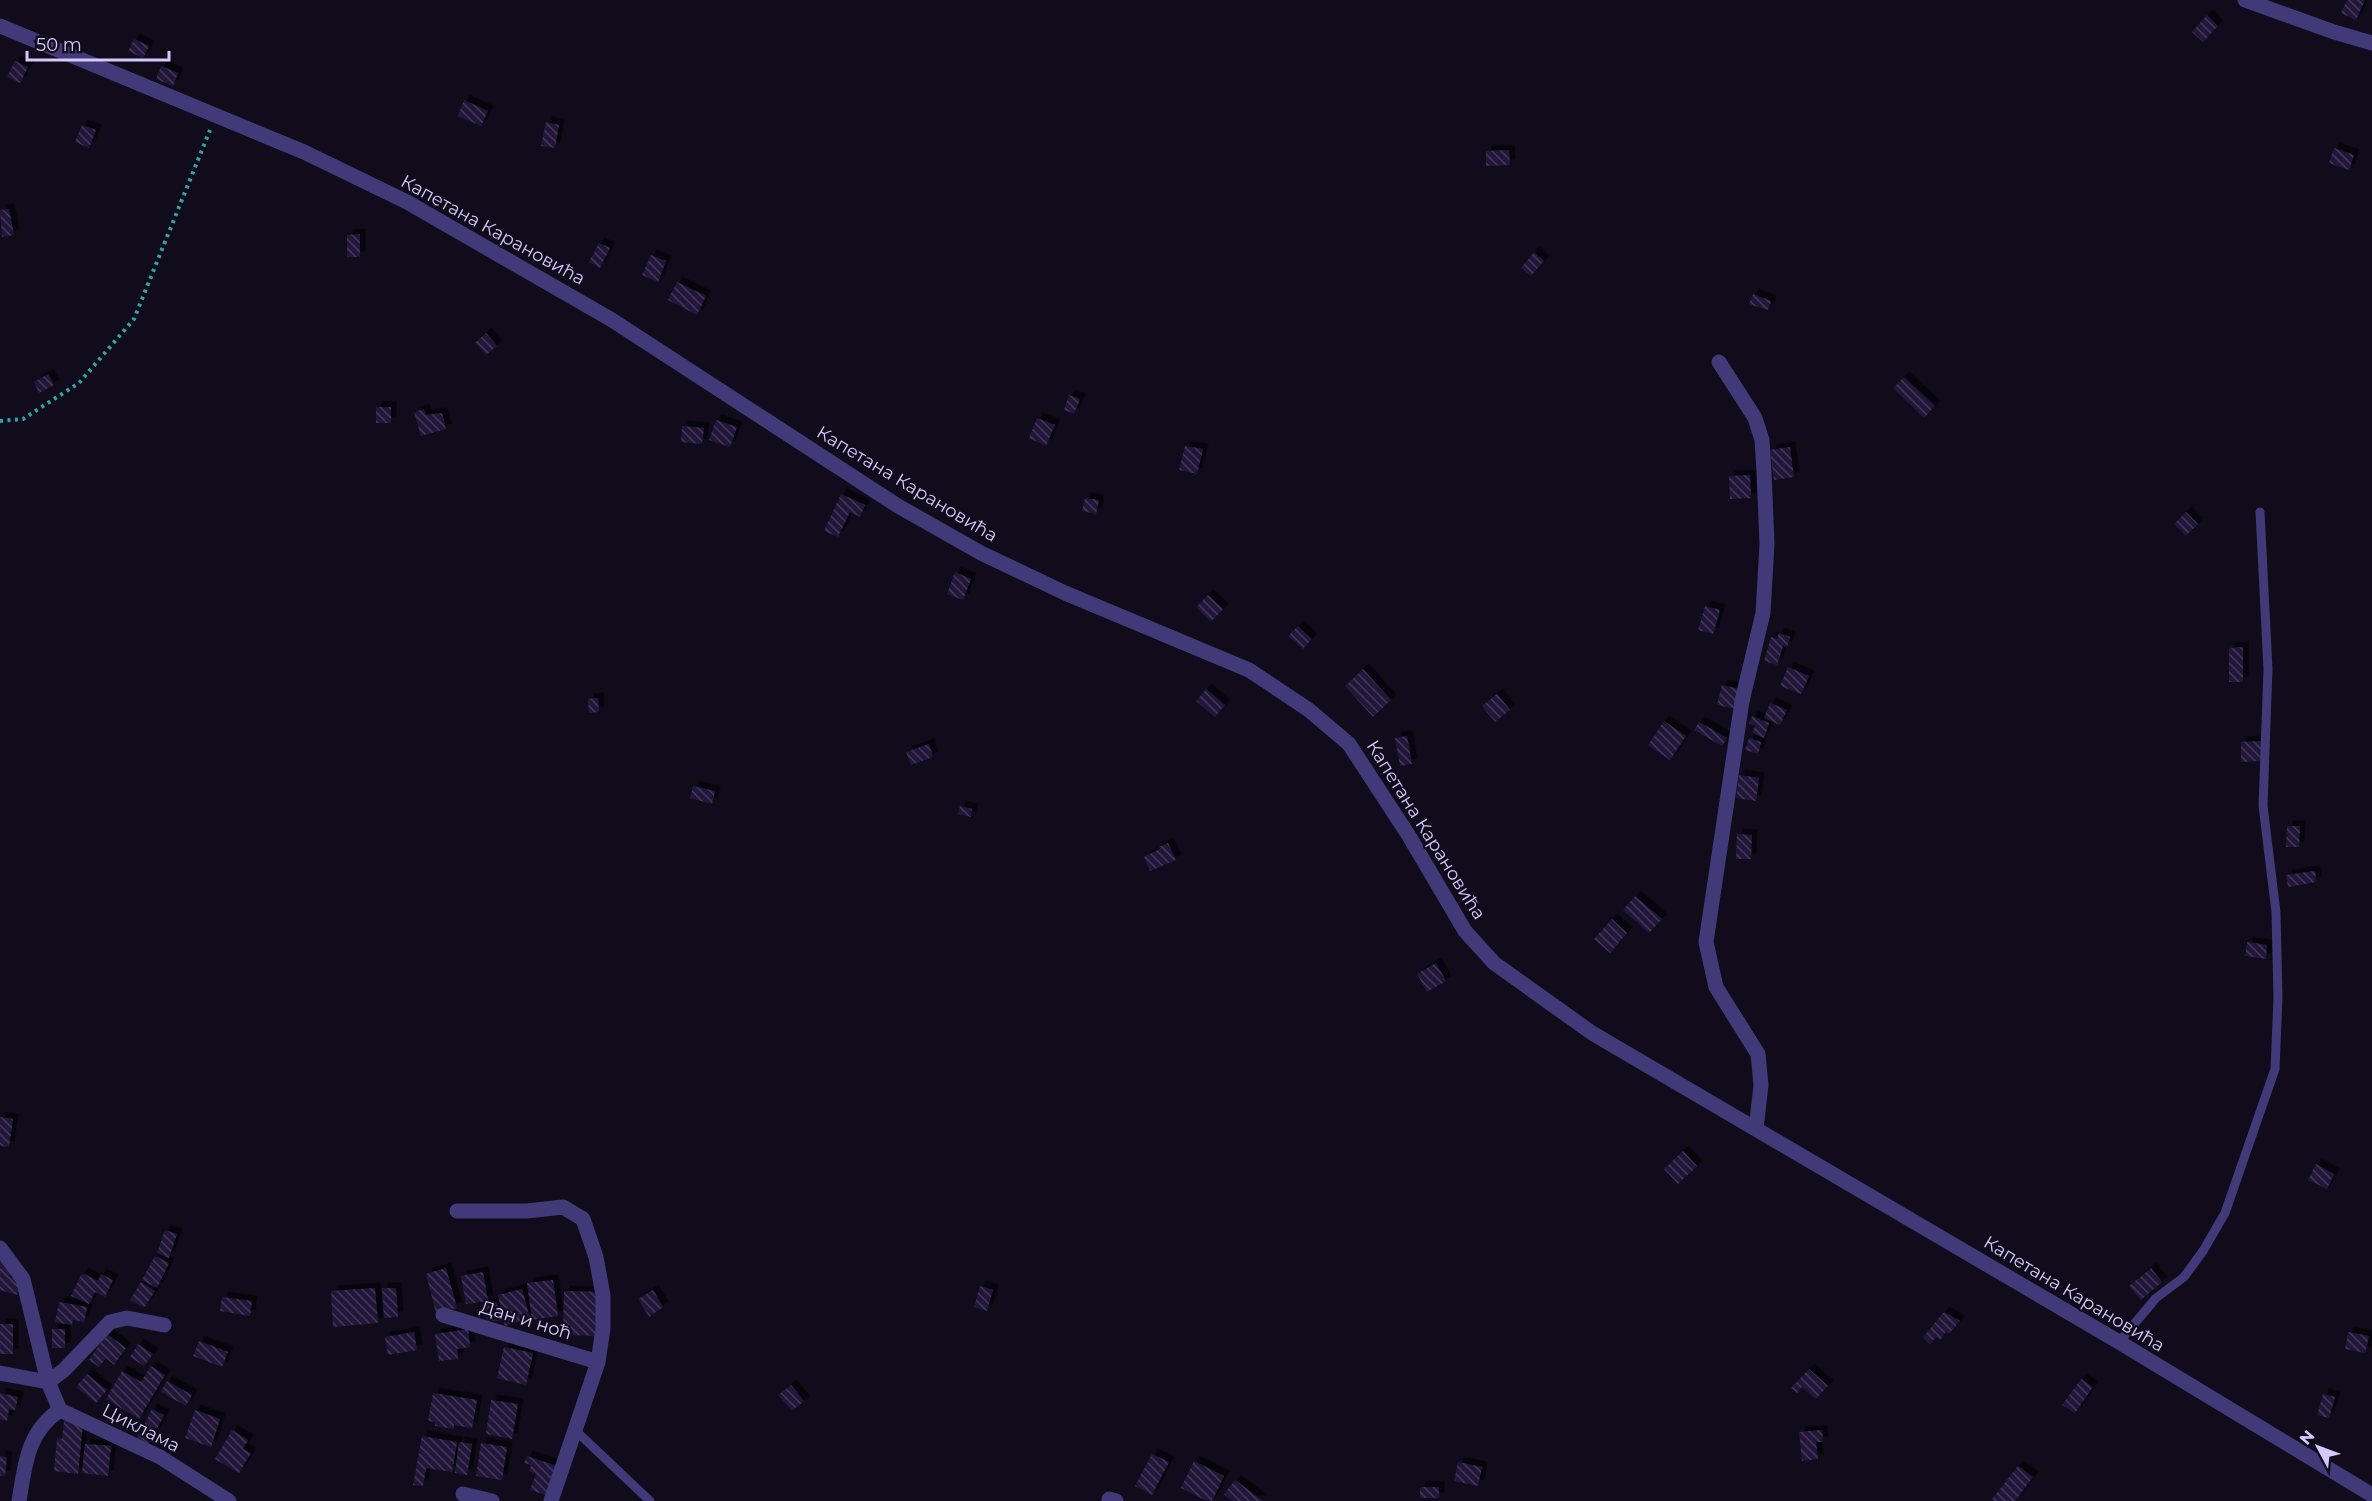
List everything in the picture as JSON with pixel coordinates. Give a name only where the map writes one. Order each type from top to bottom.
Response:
[{"type":"street","points":[[2246,0],[2334,32],[2372,43]]},
{"type":"street","name":"Капетана Карановића","points":[[0,26],[304,152],[407,202],[612,320],[898,506],[981,553],[1065,593],[1248,670],[1309,710],[1349,744],[1409,836],[1465,931],[1494,963],[1592,1034],[2119,1342],[2372,1495]]},
{"type":"street","points":[[1719,362],[1755,418],[1762,440],[1767,544],[1763,613],[1742,700],[1706,942],[1716,987],[1758,1054],[1761,1085],[1756,1129]]},
{"type":"street","points":[[457,1211],[527,1211],[563,1206],[583,1219],[596,1257],[603,1295],[603,1329],[598,1362],[551,1501]]},
{"type":"street","points":[[0,1248],[23,1279],[48,1382],[60,1410],[49,1417],[28,1448],[19,1501]]},
{"type":"street","name":"Дан и ноћ","points":[[443,1315],[598,1362]]},
{"type":"street","points":[[0,1372],[48,1382],[64,1370],[110,1322],[127,1318],[164,1325]]},
{"type":"street","name":"Циклама","points":[[60,1410],[160,1457],[229,1501]]},
{"type":"street","points":[[463,1494],[492,1501]]},
{"type":"lane","points":[[2119,1342],[2156,1298],[2184,1276],[2203,1251],[2225,1213],[2275,1069],[2278,998],[2277,923],[2263,806],[2268,669],[2260,512]]},
{"type":"lane","points":[[575,1430],[650,1501]]},
{"type":"path","points":[[0,421],[23,419],[79,383],[134,319],[215,117]]},
{"type":"building","points":[[2347,0],[2365,0],[2356,20],[2341,13]]},
{"type":"building","points":[[2207,15],[2218,26],[2203,42],[2192,32]]},
{"type":"building","points":[[134,39],[149,46],[143,58],[128,51]]},
{"type":"building","points":[[15,61],[28,67],[20,83],[7,77]]},
{"type":"building","points":[[161,66],[178,73],[173,86],[156,79]]},
{"type":"building","points":[[464,100],[488,111],[481,126],[458,116]]},
{"type":"building","points":[[546,122],[559,125],[555,148],[541,146]]},
{"type":"building","points":[[82,125],[96,130],[89,148],[75,142]]},
{"type":"building","points":[[2334,148],[2354,155],[2349,170],[2329,163]]},
{"type":"building","points":[[1509,150],[1510,165],[1486,166],[1486,151]]},
{"type":"building","points":[[9,209],[14,235],[2,237],[0,210]]},
{"type":"building","points":[[360,234],[360,257],[347,257],[347,235]]},
{"type":"building","points":[[599,243],[610,248],[600,268],[589,262]]},
{"type":"building","points":[[1534,252],[1544,261],[1531,276],[1521,268]]},
{"type":"building","points":[[651,255],[666,261],[658,282],[642,275]]},
{"type":"building","points":[[677,282],[706,296],[697,315],[668,300]]},
{"type":"building","points":[[1753,294],[1771,301],[1768,310],[1749,304]]},
{"type":"building","points":[[486,333],[497,346],[486,355],[475,343]]},
{"type":"building","points":[[48,374],[54,385],[39,393],[34,382]]},
{"type":"building","points":[[1904,377],[1935,406],[1924,418],[1893,388]]},
{"type":"building","points":[[1069,395],[1080,399],[1074,414],[1064,410]]},
{"type":"building","points":[[376,407],[391,407],[391,423],[376,423]]},
{"type":"building","points":[[424,409],[426,415],[442,413],[446,429],[421,436],[414,412]]},
{"type":"building","points":[[1037,418],[1055,425],[1046,446],[1029,438]]},
{"type":"building","points":[[716,420],[737,427],[730,447],[709,440]]},
{"type":"building","points":[[682,426],[704,428],[702,444],[681,442]]},
{"type":"building","points":[[1185,446],[1203,449],[1197,474],[1179,470]]},
{"type":"building","points":[[1790,447],[1794,477],[1774,480],[1770,450]]},
{"type":"building","points":[[1750,475],[1751,498],[1730,499],[1729,476]]},
{"type":"building","points":[[841,494],[865,505],[860,517],[850,512],[838,537],[824,531]]},
{"type":"building","points":[[1085,498],[1099,500],[1096,514],[1082,511]]},
{"type":"building","points":[[2186,512],[2198,524],[2186,536],[2174,524]]},
{"type":"building","points":[[955,572],[971,579],[963,600],[947,594]]},
{"type":"building","points":[[1208,595],[1223,609],[1211,622],[1196,607]]},
{"type":"building","points":[[1705,606],[1720,610],[1713,634],[1698,630]]},
{"type":"building","points":[[1298,626],[1312,639],[1303,649],[1288,636]]},
{"type":"building","points":[[1779,633],[1790,637],[1787,647],[1783,646],[1777,665],[1764,661],[1771,637],[1777,639]]},
{"type":"building","points":[[2243,647],[2243,682],[2229,682],[2229,648]]},
{"type":"building","points":[[1788,667],[1809,676],[1801,694],[1780,686]]},
{"type":"building","points":[[1363,669],[1391,700],[1373,717],[1345,686]]},
{"type":"building","points":[[1722,685],[1740,689],[1735,709],[1717,705]]},
{"type":"building","points":[[1206,689],[1225,705],[1215,717],[1196,701]]},
{"type":"building","points":[[1497,694],[1510,710],[1495,722],[1482,706]]},
{"type":"building","points":[[598,698],[599,712],[589,713],[588,699]]},
{"type":"building","points":[[1770,703],[1787,710],[1780,725],[1764,718]]},
{"type":"building","points":[[1752,716],[1769,723],[1764,738],[1752,733],[1755,726],[1749,723]]},
{"type":"building","points":[[1664,721],[1686,736],[1670,760],[1648,745]]},
{"type":"building","points":[[1699,722],[1727,738],[1722,746],[1694,730]]},
{"type":"building","points":[[1407,736],[1412,764],[1400,766],[1395,738]]},
{"type":"building","points":[[1749,738],[1761,742],[1758,754],[1745,750]]},
{"type":"building","points":[[2262,741],[2263,761],[2241,762],[2241,742]]},
{"type":"building","points":[[929,744],[933,757],[911,765],[906,752]]},
{"type":"building","points":[[1739,775],[1759,778],[1756,801],[1736,798]]},
{"type":"building","points":[[693,786],[715,791],[712,804],[690,798]]},
{"type":"building","points":[[960,806],[972,809],[971,817],[958,814]]},
{"type":"building","points":[[2287,826],[2300,826],[2299,847],[2286,847]]},
{"type":"building","points":[[1737,834],[1752,835],[1751,859],[1736,859]]},
{"type":"building","points":[[1168,843],[1176,860],[1150,871],[1144,857]]},
{"type":"building","points":[[2315,871],[2316,882],[2288,887],[2286,875]]},
{"type":"building","points":[[1635,896],[1662,919],[1649,933],[1623,910]]},
{"type":"building","points":[[1612,919],[1627,933],[1610,953],[1594,939]]},
{"type":"building","points":[[2247,942],[2267,945],[2266,959],[2245,956]]},
{"type":"building","points":[[1436,963],[1446,981],[1427,992],[1417,974]]},
{"type":"building","points":[[0,1117],[13,1119],[9,1147],[0,1146]]},
{"type":"building","points":[[1683,1151],[1697,1166],[1678,1184],[1664,1169]]},
{"type":"building","points":[[2316,1164],[2334,1174],[2327,1189],[2308,1180]]},
{"type":"building","points":[[165,1230],[177,1234],[169,1258],[157,1253]]},
{"type":"building","points":[[155,1256],[169,1263],[157,1288],[142,1280]]},
{"type":"building","points":[[0,1262],[13,1266],[10,1277],[21,1279],[17,1295],[0,1290]]},
{"type":"building","points":[[446,1268],[457,1308],[436,1313],[426,1274]]},
{"type":"building","points":[[2151,1268],[2162,1282],[2141,1300],[2129,1286]]},
{"type":"building","points":[[483,1272],[488,1301],[466,1304],[461,1276]]},
{"type":"building","points":[[82,1273],[98,1281],[101,1274],[113,1280],[105,1297],[95,1292],[89,1304],[71,1296]]},
{"type":"building","points":[[553,1280],[558,1316],[532,1320],[527,1283]]},
{"type":"building","points":[[141,1282],[155,1291],[144,1308],[130,1300]]},
{"type":"building","points":[[980,1286],[993,1290],[987,1311],[974,1307]]},
{"type":"building","points":[[375,1288],[378,1323],[333,1327],[331,1291]]},
{"type":"building","points":[[382,1288],[396,1288],[398,1317],[384,1318]]},
{"type":"building","points":[[522,1289],[530,1319],[505,1326],[498,1295]]},
{"type":"building","points":[[653,1290],[663,1307],[649,1317],[638,1299]]},
{"type":"building","points":[[564,1291],[601,1292],[599,1336],[563,1335]]},
{"type":"building","points":[[222,1297],[252,1301],[250,1316],[220,1311]]},
{"type":"building","points":[[59,1302],[87,1307],[84,1322],[73,1320],[72,1325],[55,1322]]},
{"type":"building","points":[[497,1302],[501,1321],[487,1321],[483,1305]]},
{"type":"building","points":[[1944,1312],[1960,1321],[1949,1334],[1946,1332],[1940,1340],[1936,1337],[1930,1344],[1923,1337]]},
{"type":"building","points":[[0,1324],[13,1324],[13,1354],[0,1354]]},
{"type":"building","points":[[52,1329],[65,1329],[65,1348],[52,1348]]},
{"type":"building","points":[[468,1329],[470,1347],[457,1349],[458,1359],[439,1361],[435,1334]]},
{"type":"building","points":[[414,1332],[417,1350],[388,1355],[385,1337]]},
{"type":"building","points":[[2348,1332],[2369,1336],[2365,1353],[2345,1349]]},
{"type":"building","points":[[107,1334],[126,1348],[114,1365],[106,1358],[99,1367],[89,1360]]},
{"type":"building","points":[[199,1341],[228,1352],[222,1367],[193,1356]]},
{"type":"building","points":[[138,1344],[153,1354],[144,1366],[130,1357]]},
{"type":"building","points":[[504,1347],[533,1353],[526,1385],[497,1378]]},
{"type":"building","points":[[151,1366],[165,1375],[139,1419],[106,1399],[122,1371],[141,1382]]},
{"type":"building","points":[[1809,1369],[1828,1386],[1816,1399],[1802,1387],[1797,1393],[1791,1388]]},
{"type":"building","points":[[87,1374],[107,1390],[96,1403],[76,1387]]},
{"type":"building","points":[[2081,1379],[2093,1387],[2075,1413],[2062,1405]]},
{"type":"building","points":[[167,1381],[192,1395],[186,1406],[161,1392]]},
{"type":"building","points":[[791,1385],[804,1401],[792,1411],[778,1395]]},
{"type":"building","points":[[0,1393],[18,1397],[15,1410],[9,1409],[7,1421],[0,1419]]},
{"type":"building","points":[[433,1393],[477,1400],[472,1428],[454,1425],[454,1429],[435,1426],[435,1422],[428,1421]]},
{"type":"building","points":[[2323,1394],[2335,1397],[2329,1418],[2317,1415]]},
{"type":"building","points":[[491,1400],[518,1404],[512,1439],[486,1434]]},
{"type":"building","points":[[152,1409],[164,1415],[149,1444],[137,1438]]},
{"type":"building","points":[[195,1410],[220,1419],[211,1447],[185,1438]]},
{"type":"building","points":[[64,1421],[83,1422],[78,1474],[54,1471],[57,1438],[62,1439]]},
{"type":"building","points":[[232,1430],[248,1440],[243,1449],[251,1453],[239,1473],[215,1459]]},
{"type":"building","points":[[1822,1430],[1823,1442],[1816,1442],[1818,1459],[1802,1461],[1799,1432]]},
{"type":"building","points":[[422,1436],[457,1442],[452,1472],[426,1468],[423,1486],[413,1485]]},
{"type":"building","points":[[459,1442],[472,1444],[467,1475],[455,1473]]},
{"type":"building","points":[[481,1443],[507,1447],[502,1480],[476,1476]]},
{"type":"building","points":[[85,1444],[111,1446],[108,1476],[82,1473]]},
{"type":"building","points":[[1152,1454],[1169,1462],[1152,1495],[1135,1486]]},
{"type":"building","points":[[0,1456],[7,1457],[5,1476],[0,1476]]},
{"type":"building","points":[[527,1456],[557,1466],[546,1495],[530,1490],[536,1474],[529,1471],[531,1465],[524,1463]]},
{"type":"building","points":[[1194,1461],[1224,1476],[1212,1501],[1207,1501],[1181,1488]]},
{"type":"building","points":[[1458,1462],[1482,1467],[1478,1486],[1454,1481]]},
{"type":"building","points":[[2018,1466],[2033,1477],[2015,1501],[1992,1499]]},
{"type":"building","points":[[1235,1480],[1263,1501],[1233,1501],[1224,1494]]},
{"type":"building","points":[[1420,1487],[1439,1487],[1439,1498],[1420,1498]]}]
